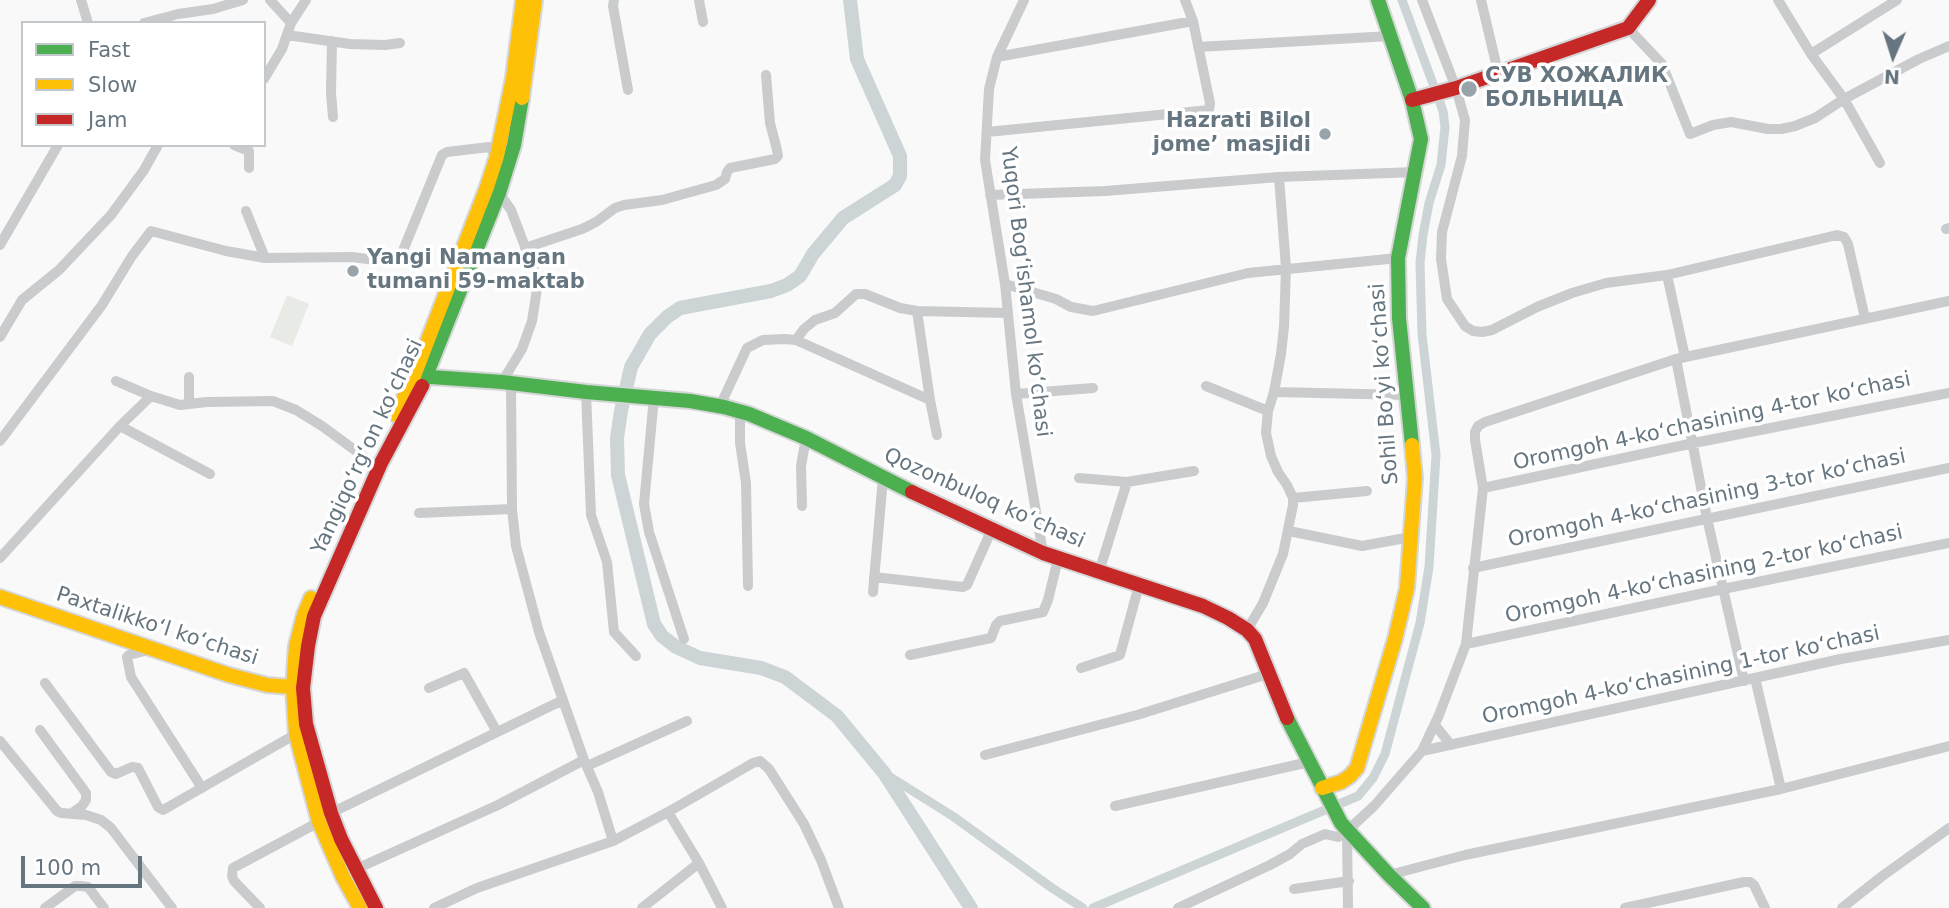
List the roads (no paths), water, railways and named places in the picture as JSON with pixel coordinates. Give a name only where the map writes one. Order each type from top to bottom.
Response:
[{"type":"main road","name":"Yangiqoʻrgʻon koʻchasi","points":[[360,908],[343,877],[296,734],[296,646],[304,615],[371,462],[420,377],[487,187],[497,156],[513,78],[523,0]]},
{"type":"main road","name":"Yangiqoʻrgʻon koʻchasi","points":[[376,908],[325,818],[298,688],[314,616],[499,193],[514,145],[526,78],[535,0]]},
{"type":"main road","name":"Sohil Boʻyi koʻchasi","points":[[1324,793],[1350,776],[1357,768],[1363,752],[1407,588],[1411,537],[1415,478],[1399,318],[1398,258],[1421,139],[1416,99],[1378,0]]},
{"type":"main road","points":[[1416,99],[1453,89],[1628,28],[1649,0]]},
{"type":"main road","name":"Qozonbuloq koʻchasi","points":[[420,377],[507,382],[586,393],[654,397],[720,406],[740,412],[806,438],[883,478],[1043,552],[1203,606],[1247,630]]},
{"type":"main road","name":"Paxtalikkoʻl koʻchasi","points":[[0,597],[229,675],[267,685],[298,688]]},
{"type":"main road","points":[[1247,630],[1255,639],[1286,717],[1344,827],[1423,908]]},
{"type":"street","points":[[81,0],[87,21]]},
{"type":"street","points":[[152,21],[243,0]]},
{"type":"street","points":[[270,0],[292,23]]},
{"type":"street","points":[[266,76],[282,50],[292,23],[306,0]]},
{"type":"street","points":[[614,0],[612,4],[628,90]]},
{"type":"street","points":[[699,0],[703,22]]},
{"type":"street","name":"Yuqori Bogʻishamol koʻchasi","points":[[1024,0],[997,57],[989,89],[985,160],[1005,284],[1016,394],[1043,552]]},
{"type":"street","points":[[986,132],[1209,110],[1210,103],[1193,21],[1185,0]]},
{"type":"street","points":[[1422,0],[1465,120],[1462,156],[1442,232],[1441,259],[1447,299],[1465,326],[1473,331],[1492,330],[1537,307],[1606,283],[1667,275],[1837,235],[1844,237],[1848,244],[1865,318]]},
{"type":"street","points":[[1483,0],[1497,72]]},
{"type":"street","points":[[1779,0],[1881,163]]},
{"type":"street","points":[[1811,54],[1897,0]]},
{"type":"street","points":[[997,57],[1193,21]]},
{"type":"street","points":[[1628,28],[1662,64],[1690,134],[1713,125],[1731,122],[1768,129],[1795,126],[1815,118],[1844,100],[1949,46]]},
{"type":"street","points":[[287,35],[350,44],[400,43]]},
{"type":"street","points":[[1198,47],[1390,36]]},
{"type":"street","points":[[332,41],[333,117]]},
{"type":"street","points":[[525,248],[582,229],[615,208],[662,200],[716,185],[725,179],[730,168],[775,159],[778,154],[770,123],[766,75]]},
{"type":"street","points":[[0,245],[57,147]]},
{"type":"street","points":[[0,337],[22,300],[59,270],[111,215],[139,178],[157,147]]},
{"type":"street","points":[[241,147],[248,149],[249,168]]},
{"type":"street","points":[[0,441],[102,305],[151,231],[226,251],[265,258],[352,257],[396,261],[400,258],[442,155],[447,152],[489,147],[497,156]]},
{"type":"street","points":[[990,195],[1105,191],[1279,177],[1416,172]]},
{"type":"street","points":[[1247,630],[1263,603],[1283,554],[1293,498],[1271,456],[1266,433],[1268,411],[1282,354],[1284,327],[1286,268],[1279,177]]},
{"type":"street","points":[[499,193],[511,211],[537,278],[533,321],[507,382],[516,546],[539,632],[598,792],[613,841]]},
{"type":"street","points":[[246,211],[265,258]]},
{"type":"street","points":[[1005,284],[1056,299],[1071,307],[1093,311],[1248,273],[1398,258]]},
{"type":"street","points":[[1667,275],[1707,518],[1723,589],[1781,789]]},
{"type":"street","points":[[796,341],[809,324],[835,313],[856,293],[917,312],[1008,313]]},
{"type":"street","points":[[1178,908],[1270,865],[1302,844],[1325,834],[1338,837],[1344,827],[1374,806],[1422,751],[1466,644],[1483,488],[1475,440],[1478,426],[1681,358],[1949,301]]},
{"type":"street","points":[[917,312],[937,435]]},
{"type":"street","points":[[720,406],[747,348],[763,340],[785,339],[796,341],[930,400]]},
{"type":"street","points":[[188,404],[189,377]]},
{"type":"street","points":[[116,381],[172,404],[273,401],[296,410],[371,462]]},
{"type":"street","points":[[1206,386],[1268,411]]},
{"type":"street","points":[[1016,394],[1093,388]]},
{"type":"street","points":[[1274,391],[1407,395]]},
{"type":"street","points":[[586,393],[591,514],[607,562],[614,632],[636,656]]},
{"type":"street","name":"Oromgoh 4-koʻchasining 4-tor koʻchasi","points":[[1483,488],[1949,393]]},
{"type":"street","points":[[0,558],[120,426],[151,396]]},
{"type":"street","points":[[654,397],[643,504],[649,532],[684,639]]},
{"type":"street","points":[[740,412],[740,443],[746,483],[748,586]]},
{"type":"street","points":[[120,426],[211,474]]},
{"type":"street","points":[[802,506],[800,466],[806,438]]},
{"type":"street","name":"Oromgoh 4-koʻchasining 3-tor koʻchasi","points":[[1473,568],[1949,468]]},
{"type":"street","points":[[1079,478],[1127,482],[1194,471]]},
{"type":"street","points":[[873,592],[883,478]]},
{"type":"street","points":[[1099,572],[1127,482]]},
{"type":"street","points":[[1293,498],[1367,491]]},
{"type":"street","points":[[419,513],[512,509]]},
{"type":"street","points":[[874,577],[963,587],[967,585],[992,528]]},
{"type":"street","points":[[1289,531],[1362,546],[1411,537]]},
{"type":"street","name":"Oromgoh 4-koʻchasining 2-tor koʻchasi","points":[[1466,644],[1949,543]]},
{"type":"street","points":[[910,655],[991,638],[1000,621],[1043,612],[1058,558]]},
{"type":"street","points":[[1081,668],[1120,655],[1139,585]]},
{"type":"street","name":"Oromgoh 4-koʻchasining 1-tor koʻchasi","points":[[1422,751],[1841,659],[1949,640]]},
{"type":"street","points":[[153,648],[129,654],[127,657],[131,677],[202,788]]},
{"type":"street","points":[[429,688],[464,673],[497,732]]},
{"type":"street","points":[[985,755],[1137,715],[1268,674]]},
{"type":"street","points":[[45,683],[111,772],[116,774],[132,766],[138,768],[161,809],[165,810],[296,734]]},
{"type":"street","points":[[260,908],[234,881],[231,872],[233,868],[325,818],[563,700]]},
{"type":"street","points":[[356,869],[586,763],[688,721]]},
{"type":"street","points":[[1435,724],[1451,745]]},
{"type":"street","points":[[40,730],[86,793],[82,806],[72,813]]},
{"type":"street","points":[[0,741],[57,811],[86,815],[101,820],[111,828],[172,908]]},
{"type":"street","points":[[1389,875],[1465,856],[1781,789],[1949,746]]},
{"type":"street","points":[[434,908],[477,888],[613,841],[760,761],[764,763],[804,824],[839,908]]},
{"type":"street","points":[[1115,806],[1309,762]]},
{"type":"street","points":[[668,812],[722,908]]},
{"type":"street","points":[[1344,827],[1349,881],[1348,908]]},
{"type":"street","points":[[1842,908],[1949,828]]},
{"type":"street","points":[[642,908],[699,863]]},
{"type":"street","points":[[1294,889],[1349,881]]},
{"type":"street","points":[[1625,908],[1744,881],[1754,885],[1765,908]]},
{"type":"street","points":[[45,908],[75,886],[88,887],[104,908]]},
{"type":"waterway","points":[[850,0],[857,59],[900,156],[900,176],[895,185],[843,218],[813,254],[800,276],[787,285],[771,291],[680,308],[650,334],[631,367],[621,411],[617,438],[618,475],[654,624],[662,636],[676,647],[700,658],[761,668],[785,677],[837,716],[884,773],[971,908]]},
{"type":"waterway","points":[[1093,908],[1358,796],[1373,778],[1385,754],[1420,623],[1429,567],[1436,455],[1422,334],[1420,263],[1429,203],[1441,165],[1445,127],[1443,111],[1402,0]]},
{"type":"waterway","points":[[884,773],[954,817],[1083,908]]},
{"type":"place","name":"СУВ ХОЖАЛИК БОЛЬНИЦА","points":[[1469,89]]},
{"type":"place","name":"Hazrati Bilol jome’ masjidi","points":[[1325,134]]},
{"type":"place","name":"Yangi Namangan tumani 59-maktab","points":[[353,271]]}]
